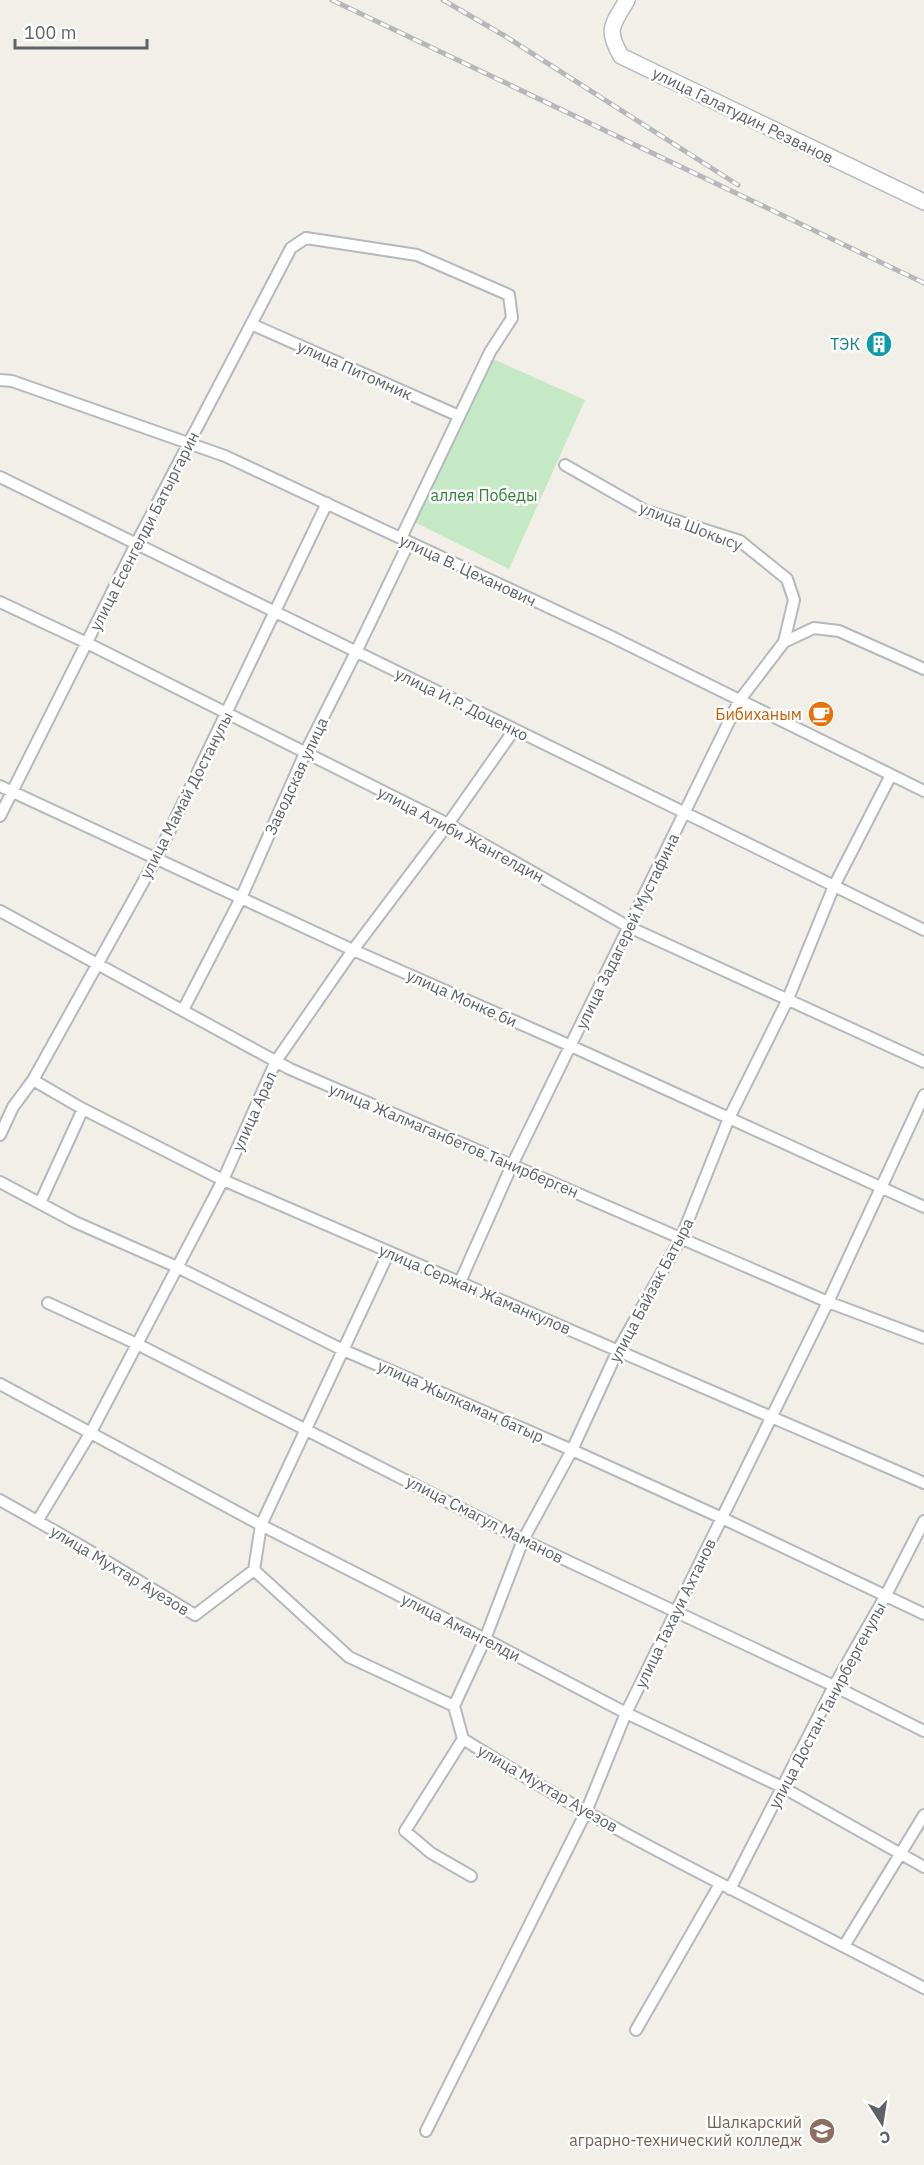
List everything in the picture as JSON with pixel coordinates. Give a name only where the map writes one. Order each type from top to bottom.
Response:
[{"type":"street","name":"улица Галатудин Резванов","points":[[624,1],[611,26],[613,42],[621,56],[924,202]]},
{"type":"street","name":"Заводская улица","points":[[183,1010],[241,898],[305,753],[356,652],[459,416],[490,352],[512,318],[508,295],[417,255],[306,238],[291,248]]},
{"type":"street","name":"улица Есенгелди Батыргарин","points":[[0,816],[136,544],[291,248]]},
{"type":"street","name":"улица Питомник","points":[[251,324],[459,416]]},
{"type":"street","name":"улица В. Цеханович","points":[[0,380],[12,381],[225,456],[608,635],[924,791]]},
{"type":"street","name":"улица Шокысу","points":[[565,465],[645,511],[740,541],[787,579],[794,600],[784,642]]},
{"type":"street","name":"улица И.Р. Доценко","points":[[0,477],[924,930]]},
{"type":"street","name":"улица Мамай Достанулы","points":[[33,1080],[156,859],[327,504]]},
{"type":"street","name":"улица Алиби Жангелдин","points":[[0,603],[87,643],[448,824],[629,927],[924,1062]]},
{"type":"street","name":"улица Задагерей Мустафина","points":[[460,1282],[512,1165],[740,701],[784,642],[814,628],[839,631],[924,669]]},
{"type":"street","name":"улица Арал","points":[[38,1520],[91,1432],[223,1180],[276,1061],[353,950],[448,824],[514,730]]},
{"type":"street","name":"улица Байзак Батыра","points":[[454,1706],[485,1639],[523,1540],[572,1450],[618,1350],[681,1238],[729,1118],[787,1000],[834,886],[891,775]]},
{"type":"street","name":"улица Монке би","points":[[0,786],[353,950],[571,1046],[924,1207]]},
{"type":"street","name":"улица Жалмаганбетов Танирберген","points":[[0,911],[276,1061],[828,1302],[924,1338]]},
{"type":"street","name":"улица Сержан Жаманкулов","points":[[33,1080],[83,1109],[223,1180],[924,1483]]},
{"type":"street","points":[[0,1135],[13,1107],[33,1080]]},
{"type":"street","name":"улица Тахауи Ахтанов","points":[[426,2131],[586,1812],[626,1713],[828,1302],[924,1095]]},
{"type":"street","points":[[40,1203],[83,1109]]},
{"type":"street","name":"улица Жылкаман батыр","points":[[0,1182],[75,1222],[177,1267],[341,1349],[722,1518],[924,1614]]},
{"type":"street","points":[[389,1252],[341,1349],[261,1525],[254,1570],[349,1657],[454,1706]]},
{"type":"street","name":"улица Смагул Маманов","points":[[48,1303],[137,1344],[523,1540],[834,1686],[924,1731]]},
{"type":"street","name":"улица Амангелди","points":[[0,1384],[261,1525],[626,1713],[782,1788],[924,1867]]},
{"type":"street","name":"улица Мухтар Ауезов","points":[[0,1500],[38,1520],[195,1615],[254,1570]]},
{"type":"street","name":"улица Достан Танирбергенулы","points":[[636,2030],[725,1886],[782,1788],[834,1686],[924,1521]]},
{"type":"street","name":"улица Мухтар Ауезов","points":[[454,1706],[463,1739],[528,1780],[924,1989]]},
{"type":"street","points":[[463,1739],[405,1831],[431,1853],[471,1876]]},
{"type":"street","points":[[844,1946],[924,1815]]},
{"type":"green space","name":"аллея Победы","points":[[493,359],[585,400],[509,569],[412,521]]},
{"type":"railway","points":[[332,0],[924,283]]},
{"type":"railway","points":[[443,0],[505,36],[738,185]]},
{"type":"place","name":"ТЭК","points":[[879,344]]},
{"type":"place","name":"Бибиханым","points":[[821,714]]},
{"type":"place","name":"Шалкарский аграрно-технический колледж","points":[[822,2131]]}]
